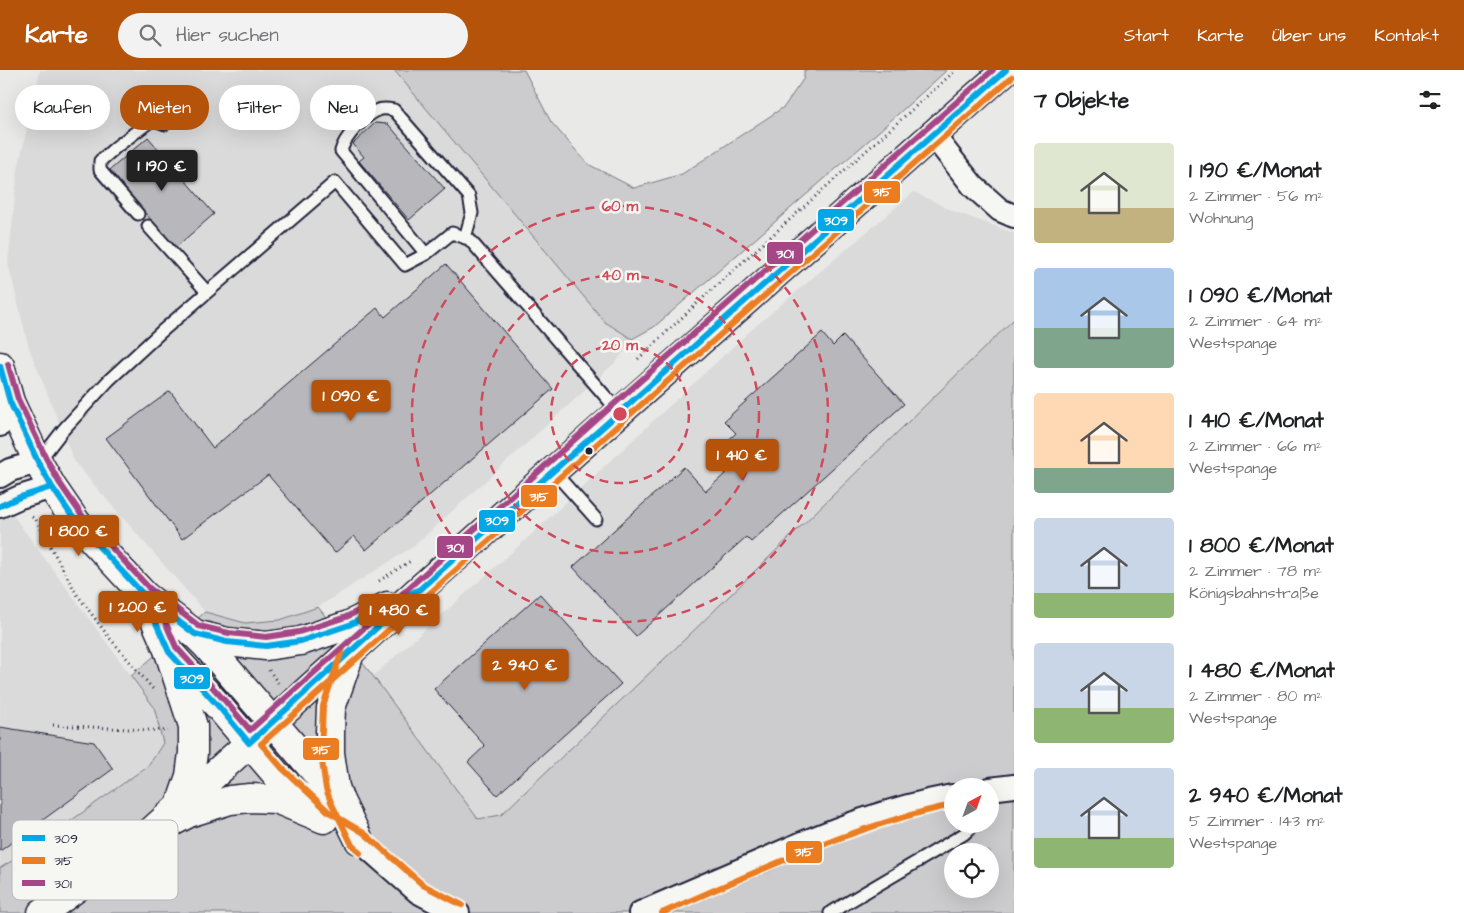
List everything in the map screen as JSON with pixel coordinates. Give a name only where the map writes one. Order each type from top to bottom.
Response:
[{"type":"main road","points":[[164,820],[420,589],[554,472],[618,412],[1006,70]]},
{"type":"main road","points":[[0,366],[5,413],[76,522],[145,596],[195,634],[243,687],[272,722],[332,809],[359,840]]},
{"type":"main road","points":[[195,634],[228,642],[266,646],[301,641],[349,625],[420,589]]},
{"type":"main road","points":[[145,596],[169,652],[193,726],[193,753],[190,776],[179,806]]},
{"type":"main road","points":[[169,652],[276,774],[332,809]]},
{"type":"main road","points":[[332,809],[335,787],[330,753],[331,708],[350,652]]},
{"type":"main road","points":[[177,820],[189,813],[230,800],[250,798],[276,799],[332,809]]},
{"type":"main road","points":[[42,913],[60,900]]},
{"type":"street","points":[[933,135],[973,186],[1000,210],[1014,216]]},
{"type":"street","points":[[0,476],[10,470],[38,462]]},
{"type":"street","points":[[0,506],[20,497],[52,487]]},
{"type":"street","points":[[999,788],[1014,786]]},
{"type":"street","points":[[640,913],[825,833],[879,814],[944,798]]},
{"type":"street","points":[[359,840],[418,892],[458,913]]},
{"type":"lane","points":[[426,254],[341,151],[343,144],[365,119],[379,109],[394,110],[469,196],[472,213],[465,238]]},
{"type":"lane","points":[[138,130],[100,161],[100,170],[138,214]]},
{"type":"lane","points":[[38,462],[63,430],[109,380],[207,292],[335,182],[405,265],[426,254],[452,233],[469,240],[618,412]]},
{"type":"lane","points":[[148,226],[207,292]]},
{"type":"lane","points":[[554,472],[596,519]]},
{"type":"lane","points":[[830,913],[965,833]]},
{"type":"path","points":[[634,364],[707,294],[956,70]]},
{"type":"path","points":[[26,512],[36,520],[76,594],[108,636],[157,694]]},
{"type":"path","points":[[378,582],[416,558]]},
{"type":"path","points":[[243,687],[268,667],[266,646]]},
{"type":"path","points":[[53,725],[172,731],[169,724]]},
{"type":"shaded area","points":[[40,70],[394,70],[605,322],[632,339],[618,360],[414,546],[318,607],[280,620],[245,623],[205,612],[75,463],[29,348],[8,263],[18,169],[27,130],[110,130],[110,85],[37,85]]},
{"type":"shaded area","points":[[394,70],[524,70],[551,122],[588,164],[634,188],[682,174],[784,107],[804,78],[804,70],[947,70],[654,327],[632,339],[605,322]]},
{"type":"shaded area","points":[[914,192],[953,211],[1014,233],[1014,319],[501,815],[478,819],[373,676],[521,544],[751,330]]},
{"type":"shaded area","points":[[1014,319],[1014,913],[0,913],[0,868],[12,861],[12,900],[178,900],[178,820],[72,820],[149,765],[163,743],[154,707],[131,676],[205,612],[245,623],[280,620],[318,607],[373,676],[478,819],[501,815]]},
{"type":"shaded area","points":[[0,503],[9,510],[154,707],[163,743],[149,765],[72,820],[12,820],[12,861],[0,868]]},
{"type":"building","points":[[376,123],[388,124],[445,189],[409,220],[359,161],[364,157],[353,144],[368,130],[376,130]]},
{"type":"building","points":[[148,137],[214,214],[176,247],[110,170]]},
{"type":"building","points":[[446,264],[553,389],[366,550],[354,536],[335,553],[268,475],[182,539],[106,438],[170,391],[213,448],[377,308],[385,317]]},
{"type":"building","points":[[822,333],[833,346],[843,336],[904,404],[751,542],[746,537],[636,636],[573,567],[684,467],[706,491],[735,465],[720,448],[736,433],[724,421]]},
{"type":"building","points":[[540,594],[621,684],[497,795],[468,762],[485,746],[434,689]]},
{"type":"building","points":[[0,727],[94,742],[113,769],[43,820],[12,820],[12,842],[0,851]]},
{"type":"transit line","name":"301","points":[[8,364],[18,399],[59,482],[83,517],[152,591],[176,647],[250,730],[613,405],[993,70]]},
{"type":"transit line","name":"309","points":[[0,366],[10,402],[52,487],[76,522],[145,596],[195,634],[227,642],[266,646],[301,641],[349,625],[420,589],[1006,70]]},
{"type":"transit line","name":"315","points":[[462,905],[423,885],[364,833],[329,812],[282,768],[261,744],[1012,77]]},
{"type":"transit line","name":"309","points":[[0,506],[20,497],[52,487]]},
{"type":"transit line","name":"301","points":[[149,588],[199,626],[229,633],[266,637],[299,632],[346,617],[372,604]]},
{"type":"transit line","name":"309","points":[[148,605],[169,652],[249,743]]},
{"type":"transit line","name":"309","points":[[249,743],[381,624]]},
{"type":"transit line","name":"315","points":[[349,642],[343,648],[323,706],[321,754],[326,789],[331,802],[352,845],[360,853]]},
{"type":"transit line","name":"315","points":[[662,913],[769,866],[841,838],[877,825],[944,807]]}]
